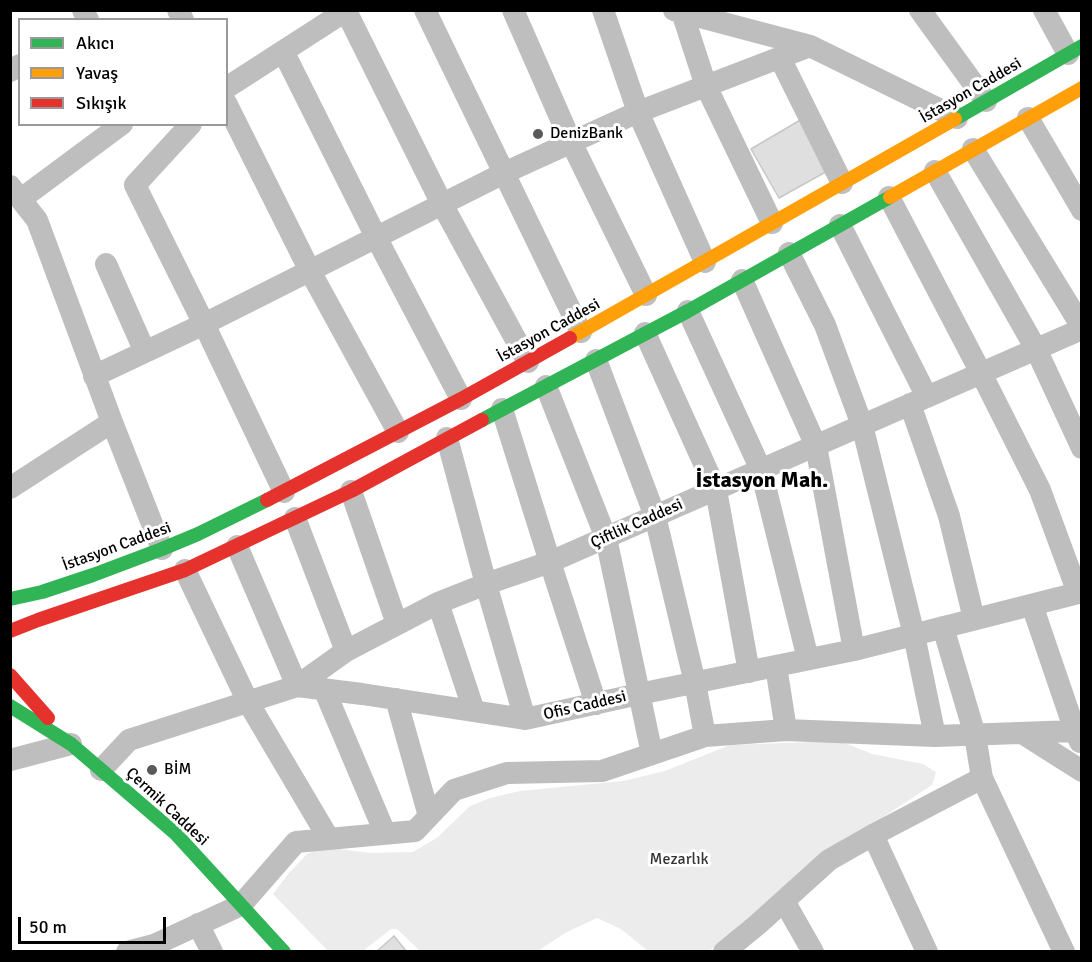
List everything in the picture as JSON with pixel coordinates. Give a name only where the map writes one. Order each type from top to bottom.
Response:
[{"type":"main road","name":"İstasyon Caddesi","points":[[10,599],[83,579],[162,549],[207,530],[284,492],[528,362],[1075,50]]},
{"type":"main road","points":[[10,631],[185,570],[351,491],[502,408],[688,311],[1082,88]]},
{"type":"main road","points":[[10,675],[70,744]]},
{"type":"main road","name":"Çermik Caddesi","points":[[10,706],[70,744],[176,834],[284,951]]},
{"type":"street","points":[[425,10],[581,332]]},
{"type":"street","points":[[513,10],[571,142],[646,295]]},
{"type":"street","points":[[603,10],[638,112],[705,262]]},
{"type":"street","points":[[920,10],[986,101]]},
{"type":"street","points":[[1044,10],[1075,50]]},
{"type":"street","points":[[680,11],[810,46],[957,118]]},
{"type":"street","points":[[680,11],[706,86],[772,223]]},
{"type":"street","points":[[228,87],[338,13],[528,362]]},
{"type":"street","points":[[94,376],[571,142],[638,112],[810,46]]},
{"type":"street","points":[[282,51],[461,399]]},
{"type":"street","points":[[780,58],[842,183]]},
{"type":"street","points":[[228,107],[310,271],[398,432]]},
{"type":"street","points":[[1028,118],[1082,210]]},
{"type":"street","points":[[120,126],[16,193],[37,220],[94,376],[162,549]]},
{"type":"street","points":[[189,126],[135,185],[284,492]]},
{"type":"street","points":[[973,149],[1082,328]]},
{"type":"street","points":[[935,171],[1036,349],[1082,448]]},
{"type":"street","points":[[889,197],[1040,490],[1080,593]]},
{"type":"street","points":[[840,225],[919,400],[974,620]]},
{"type":"street","points":[[789,253],[825,325],[862,425],[914,635],[936,736]]},
{"type":"street","points":[[106,264],[145,352]]},
{"type":"street","points":[[742,280],[816,446],[854,650]]},
{"type":"street","points":[[688,311],[761,470],[808,659]]},
{"type":"street","name":"Çiftlik Caddesi","points":[[297,686],[346,651],[438,603],[550,562],[1082,328]]},
{"type":"street","points":[[645,333],[716,490],[749,672]]},
{"type":"street","points":[[596,360],[655,516],[705,736]]},
{"type":"street","points":[[546,386],[606,538],[652,754]]},
{"type":"street","points":[[502,408],[596,704]]},
{"type":"street","points":[[10,488],[112,422]]},
{"type":"street","points":[[447,438],[525,719]]},
{"type":"street","points":[[351,491],[397,624]]},
{"type":"street","points":[[296,518],[346,651]]},
{"type":"street","points":[[237,546],[297,686]]},
{"type":"street","points":[[185,570],[248,702],[329,839]]},
{"type":"street","name":"Ofis Caddesi","points":[[101,770],[129,740],[297,686],[525,719],[854,650],[1080,593]]},
{"type":"street","points":[[438,603],[474,711]]},
{"type":"street","points":[[126,951],[155,948],[198,924],[241,905],[296,842],[415,831],[454,790],[507,773],[602,771],[705,736],[786,730],[936,736],[1022,733],[1079,735],[1032,605]]},
{"type":"street","points":[[943,627],[975,735],[982,778],[1064,951]]},
{"type":"street","points":[[776,666],[786,730]]},
{"type":"street","points":[[324,689],[385,833]]},
{"type":"street","points":[[396,699],[429,816]]},
{"type":"street","points":[[1022,733],[1082,771]]},
{"type":"street","points":[[10,760],[70,744]]},
{"type":"street","points":[[724,951],[829,860],[982,778]]},
{"type":"street","points":[[873,835],[927,951]]},
{"type":"street","points":[[784,901],[813,951]]},
{"type":"street","points":[[198,924],[212,951]]},
{"type":"green space","name":"Mezarlık","points":[[840,741],[872,754],[923,764],[936,772],[932,785],[821,858],[709,951],[648,951],[621,929],[597,918],[565,933],[538,951],[420,951],[397,929],[391,929],[363,951],[328,951],[273,894],[307,854],[325,847],[370,853],[413,852],[438,837],[470,806],[490,798],[520,791],[623,781],[665,771],[730,745]]},
{"type":"building","points":[[802,119],[831,169],[779,198],[751,149]]},
{"type":"building","points":[[394,936],[407,952],[376,952]]},
{"type":"traffic: fast","points":[[955,119],[1082,46]]},
{"type":"traffic: fast","points":[[482,420],[688,311],[890,197]]},
{"type":"traffic: fast","points":[[10,599],[42,592],[162,549],[267,500]]},
{"type":"traffic: fast","points":[[10,706],[71,744],[176,834],[284,952]]},
{"type":"traffic: slow","points":[[890,197],[1082,88]]},
{"type":"traffic: slow","points":[[570,338],[955,119]]},
{"type":"traffic: jam","points":[[267,500],[461,399],[570,338]]},
{"type":"traffic: jam","points":[[10,631],[185,570],[351,491],[482,420]]},
{"type":"traffic: jam","points":[[10,675],[48,718]]},
{"type":"place","name":"DenizBank","points":[[538,134]]},
{"type":"place","name":"BİM","points":[[152,770]]},
{"type":"district","name":"İstasyon Mah.","points":[[762,481]]}]
